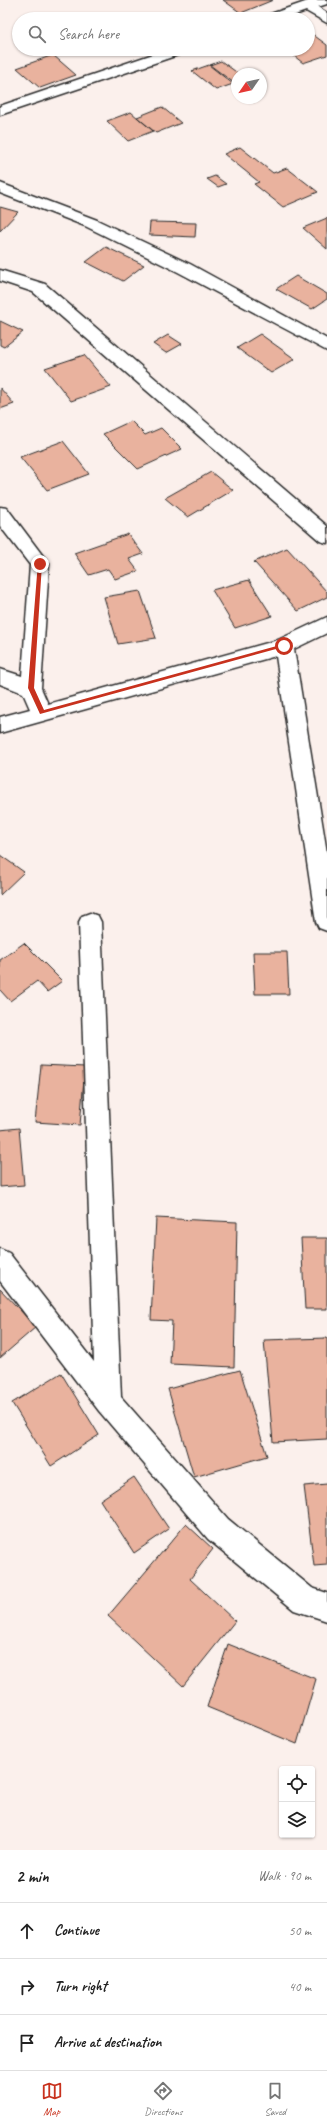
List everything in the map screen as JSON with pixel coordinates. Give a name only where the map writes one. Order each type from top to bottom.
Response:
[{"type":"street","points":[[290,12],[324,0]]},
{"type":"street","points":[[308,6],[327,19]]},
{"type":"street","points":[[0,111],[161,56]]},
{"type":"street","points":[[0,188],[91,223],[184,268],[327,346]]},
{"type":"street","points":[[0,275],[39,288],[327,536]]},
{"type":"street","points":[[0,513],[40,564],[31,688],[42,712]]},
{"type":"street","points":[[0,725],[42,712],[284,646],[327,624]]},
{"type":"street","points":[[284,646],[327,922]]},
{"type":"street","points":[[0,676],[31,688]]},
{"type":"street","points":[[90,922],[108,1402]]},
{"type":"street","points":[[0,1261],[108,1402],[218,1529],[304,1600],[327,1607]]},
{"type":"building","points":[[223,0],[273,0],[243,12],[240,12]]},
{"type":"building","points":[[315,36],[327,45],[327,55],[303,63],[294,56],[315,56]]},
{"type":"building","points":[[50,56],[54,56],[76,75],[40,88],[17,68]]},
{"type":"building","points":[[221,61],[231,68],[231,81],[210,65]]},
{"type":"building","points":[[209,65],[231,82],[231,85],[216,90],[192,71]]},
{"type":"building","points":[[162,107],[181,123],[156,133],[137,117]]},
{"type":"building","points":[[131,112],[153,131],[128,141],[107,121]]},
{"type":"building","points":[[240,147],[273,173],[287,168],[318,192],[283,207],[254,184],[259,182],[224,154]]},
{"type":"building","points":[[215,176],[226,184],[218,187],[207,179]]},
{"type":"building","points":[[0,207],[18,212],[0,231]]},
{"type":"building","points":[[327,218],[327,249],[303,228]]},
{"type":"building","points":[[150,222],[196,223],[195,237],[149,235]]},
{"type":"building","points":[[106,247],[144,265],[123,281],[86,262]]},
{"type":"building","points":[[296,276],[327,294],[327,299],[312,309],[276,289]]},
{"type":"building","points":[[0,321],[23,332],[4,347],[0,345]]},
{"type":"building","points":[[260,334],[295,359],[271,373],[237,348]]},
{"type":"building","points":[[168,335],[182,344],[166,353],[153,344]]},
{"type":"building","points":[[84,355],[111,387],[71,401],[45,368]]},
{"type":"building","points":[[0,388],[14,404],[0,409]]},
{"type":"building","points":[[131,421],[145,435],[161,428],[182,449],[138,469],[103,434]]},
{"type":"building","points":[[63,441],[89,474],[47,490],[20,457]]},
{"type":"building","points":[[211,472],[233,490],[188,517],[165,498]]},
{"type":"building","points":[[128,534],[143,554],[129,559],[138,571],[115,579],[108,569],[89,575],[74,553]]},
{"type":"building","points":[[287,548],[327,592],[327,597],[298,611],[254,562]]},
{"type":"building","points":[[249,580],[272,616],[235,628],[212,590]]},
{"type":"building","points":[[140,591],[156,638],[118,644],[104,597]]},
{"type":"building","points":[[0,855],[24,872],[0,895]]},
{"type":"building","points":[[24,943],[62,981],[47,992],[37,981],[10,1001],[0,990],[0,960]]},
{"type":"building","points":[[253,952],[287,952],[289,994],[255,994]]},
{"type":"building","points":[[41,1065],[85,1067],[80,1125],[35,1122]]},
{"type":"building","points":[[19,1128],[24,1185],[0,1187],[0,1130]]},
{"type":"building","points":[[156,1218],[237,1222],[234,1367],[170,1364],[172,1321],[151,1320]]},
{"type":"building","points":[[301,1238],[327,1238],[327,1309],[305,1309]]},
{"type":"building","points":[[0,1289],[36,1327],[0,1358]]},
{"type":"building","points":[[327,1338],[327,1439],[273,1442],[264,1340]]},
{"type":"building","points":[[240,1370],[267,1456],[194,1477],[168,1389]]},
{"type":"building","points":[[61,1373],[99,1435],[51,1466],[12,1403]]},
{"type":"building","points":[[134,1477],[169,1529],[134,1553],[100,1500]]},
{"type":"building","points":[[327,1484],[327,1565],[314,1566],[304,1486]]},
{"type":"building","points":[[186,1524],[213,1549],[190,1579],[235,1621],[183,1686],[108,1616]]},
{"type":"building","points":[[228,1644],[316,1679],[297,1744],[207,1707]]},
{"type":"route","points":[[40,564],[31,688],[42,712],[284,646]]}]
